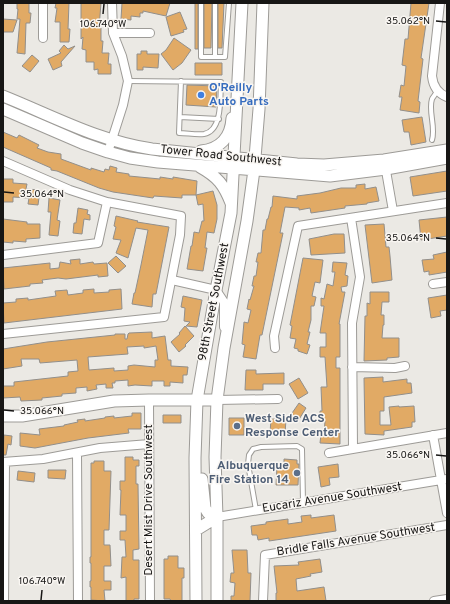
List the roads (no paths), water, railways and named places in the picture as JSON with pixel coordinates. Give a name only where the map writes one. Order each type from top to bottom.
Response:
[{"type":"main road","name":"98th Street Southwest","points":[[196,601],[195,458],[197,400],[232,206],[242,3]]},
{"type":"main road","name":"98th Street Southwest","points":[[217,601],[217,400],[224,348],[247,221],[254,165],[259,109],[263,3]]},
{"type":"main road","points":[[183,152],[205,150],[216,147],[226,137],[230,130],[232,121],[234,73],[240,56]]},
{"type":"main road","name":"Tower Road Southwest","points":[[3,96],[78,129],[130,146],[183,152],[235,163],[330,176],[447,150]]},
{"type":"main road","name":"Tower Road Southwest","points":[[3,110],[82,143],[130,158],[196,165],[235,163]]},
{"type":"main road","name":"Tower Road Southwest","points":[[385,164],[447,158]]},
{"type":"main road","points":[[196,165],[212,173],[220,181],[232,206]]},
{"type":"main road","points":[[3,416],[22,416],[93,404],[149,400],[217,400]]},
{"type":"main road","points":[[195,458],[202,476],[205,508],[208,513],[217,517]]},
{"type":"main road","points":[[196,530],[217,517]]},
{"type":"street","points":[[43,3],[44,38]]},
{"type":"street","points":[[108,152],[123,105],[128,81],[122,56],[113,33],[112,3]]},
{"type":"street","points":[[440,3],[432,76],[433,84],[438,91],[447,97]]},
{"type":"street","points":[[113,33],[150,33]]},
{"type":"street","points":[[3,161],[70,190],[106,202],[181,216],[180,235],[164,317],[3,334]]},
{"type":"street","points":[[385,164],[393,211]]},
{"type":"street","points":[[3,255],[98,243],[106,202]]},
{"type":"street","points":[[275,348],[274,336],[298,226],[447,203]]},
{"type":"street","points":[[352,218],[360,277],[352,316],[353,448]]},
{"type":"street","points":[[172,280],[216,290],[224,302],[224,348]]},
{"type":"street","points":[[434,284],[447,282]]},
{"type":"street","points":[[352,367],[395,368],[405,366]]},
{"type":"street","points":[[217,400],[278,399]]},
{"type":"street","name":"Desert Mist Drive Southwest","points":[[149,400],[150,601]]},
{"type":"street","points":[[329,453],[447,433]]},
{"type":"street","points":[[433,435],[444,479],[447,513]]},
{"type":"street","points":[[4,601],[4,462],[43,459],[100,448],[149,444]]},
{"type":"street","points":[[77,453],[78,601]]},
{"type":"street","name":"Eucariz Avenue Southwest","points":[[217,517],[444,479]]},
{"type":"street","name":"Bridle Falls Avenue Southwest","points":[[263,601],[265,555],[447,525]]},
{"type":"street","points":[[434,601],[447,599]]},
{"type":"lane","points":[[201,3],[201,57],[225,57],[229,3]]},
{"type":"lane","points":[[215,3],[215,57]]},
{"type":"lane","points":[[128,81],[181,81],[221,82],[219,119],[212,130],[205,134],[179,133],[181,81]]},
{"type":"lane","points":[[432,140],[434,125],[431,107],[432,99],[438,91]]},
{"type":"lane","points":[[180,117],[219,119]]},
{"type":"lane","points":[[256,510],[248,464],[249,456],[253,449],[261,446],[297,446],[302,448],[303,502]]},
{"type":"place","name":"O'Reilly Auto Parts","points":[[201,95]]},
{"type":"place","name":"West Side ACS Response Center","points":[[237,426]]},
{"type":"place","name":"Albuquerque Fire Station 14","points":[[297,473]]}]
